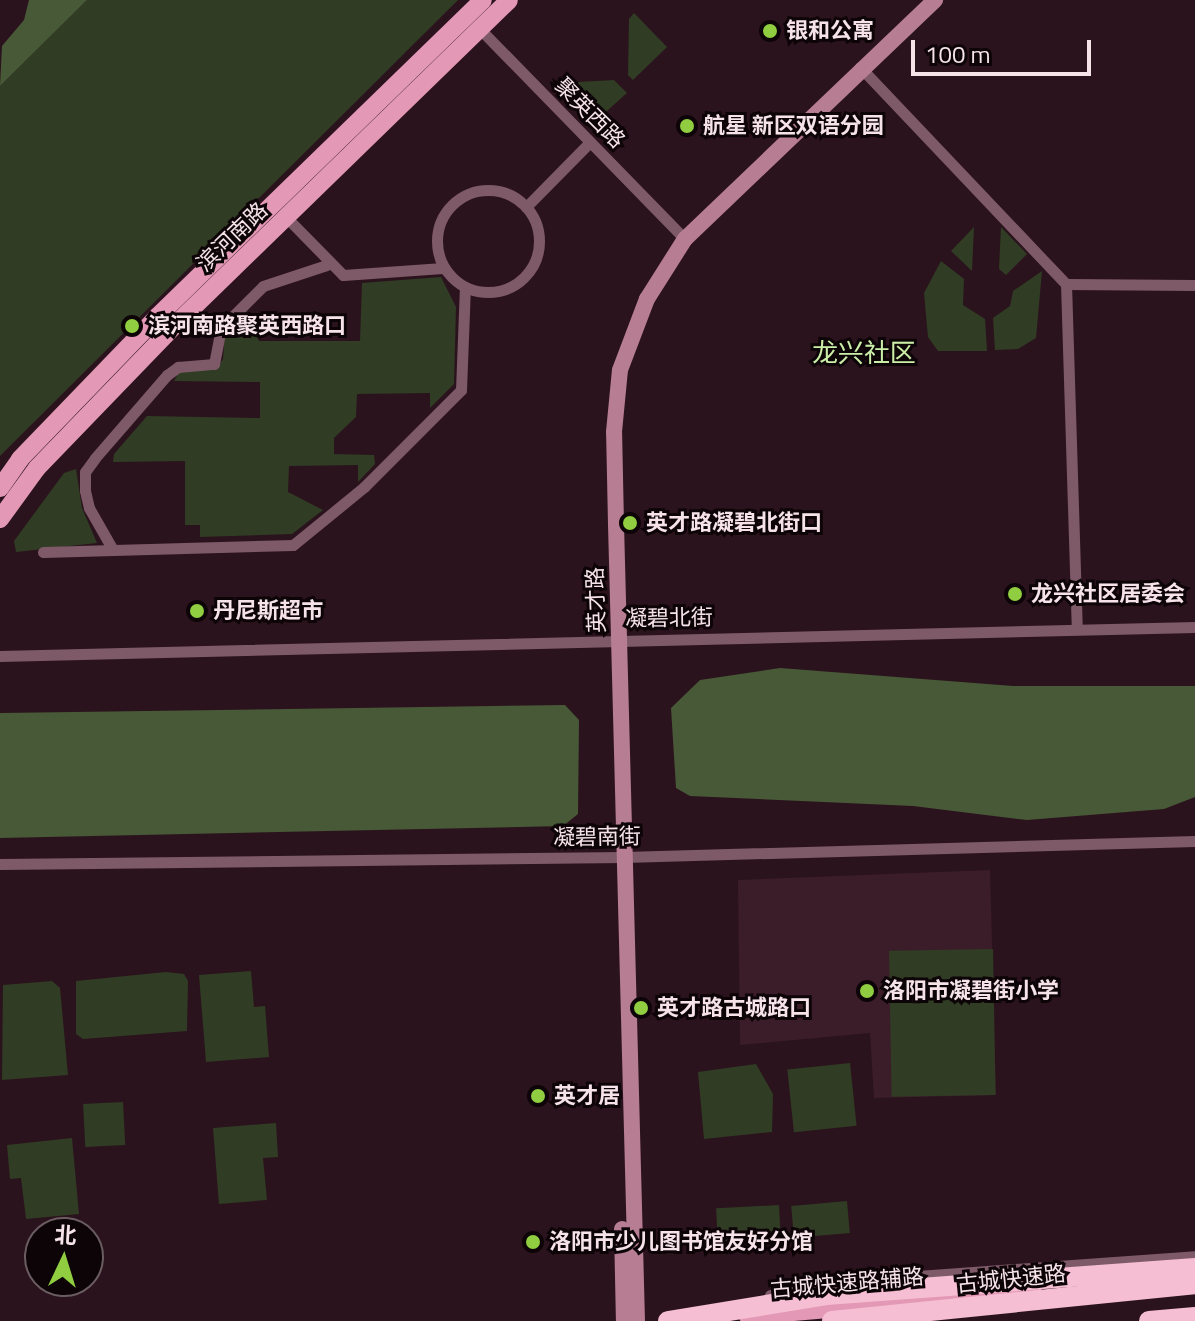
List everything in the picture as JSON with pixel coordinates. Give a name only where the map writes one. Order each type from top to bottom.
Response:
[{"type":"highway","points":[[668,1321],[826,1295],[1195,1268]]},
{"type":"highway","name":"古城快速路","points":[[832,1321],[1195,1284]]},
{"type":"highway","points":[[1149,1321],[1195,1317]]},
{"type":"main road","name":"滨河南路","points":[[0,519],[37,468],[287,218],[472,21],[483,0]]},
{"type":"main road","name":"滨河南路","points":[[0,488],[20,459],[158,316],[472,21],[509,0]]},
{"type":"main road","name":"英才路","points":[[637,1321],[614,639],[614,432],[620,370],[647,299],[682,235],[922,0]]},
{"type":"main road","name":"英才路","points":[[682,235],[935,0]]},
{"type":"main road","name":"英才路","points":[[620,857],[624,1321]]},
{"type":"main road","name":"古城快速路辅路","points":[[694,1321],[1195,1276]]},
{"type":"street","name":"聚英西路","points":[[472,21],[682,235]]},
{"type":"street","points":[[860,67],[1066,284],[1077,629]]},
{"type":"street","points":[[526,207],[590,142]]},
{"type":"street","points":[[493,190],[526,207],[540,242],[526,276],[492,293],[465,287],[443,268],[437,232],[456,200],[493,190]]},
{"type":"street","points":[[287,218],[327,265],[343,275],[362,277],[443,268]]},
{"type":"street","points":[[113,550],[89,508],[85,490],[85,472],[95,458],[167,375],[178,367],[214,364],[221,328],[263,286],[327,265]]},
{"type":"street","points":[[1066,284],[1195,285]]},
{"type":"street","points":[[43,552],[293,545],[364,487],[461,390],[465,287]]},
{"type":"street","name":"凝碧北街","points":[[0,656],[1195,627]]},
{"type":"street","name":"凝碧南街","points":[[0,864],[620,857],[1195,841]]},
{"type":"street","points":[[659,1321],[820,1283],[1195,1256]]},
{"type":"shaded area","points":[[29,0],[87,0],[0,86],[2,46],[24,20]]},
{"type":"shaded area","points":[[87,0],[458,0],[0,456],[0,86]]},
{"type":"shaded area","points":[[634,13],[667,47],[633,80],[628,75],[629,19]]},
{"type":"shaded area","points":[[614,80],[627,93],[599,118],[559,83]]},
{"type":"shaded area","points":[[974,227],[972,271],[951,251]]},
{"type":"shaded area","points":[[1001,227],[1027,254],[1006,275],[999,269]]},
{"type":"shaded area","points":[[941,261],[964,279],[963,305],[985,319],[987,351],[938,351],[928,337],[924,293]]},
{"type":"shaded area","points":[[1042,271],[1036,338],[1018,349],[995,350],[993,318],[1010,306],[1013,291]]},
{"type":"shaded area","points":[[441,277],[456,307],[454,384],[430,408],[430,393],[357,394],[356,417],[334,438],[334,454],[374,455],[375,464],[358,482],[358,465],[289,466],[288,492],[323,510],[292,534],[200,537],[200,525],[185,525],[185,461],[113,462],[114,454],[147,416],[260,418],[260,382],[174,381],[179,372],[217,368],[223,359],[225,334],[247,311],[259,341],[360,341],[362,283]]},
{"type":"shaded area","points":[[76,469],[82,508],[97,543],[16,552],[14,541],[64,473]]},
{"type":"shaded area","points":[[780,668],[1013,686],[1195,686],[1195,797],[1164,809],[1027,820],[913,806],[690,796],[676,788],[671,708],[700,680]]},
{"type":"shaded area","points":[[565,705],[579,720],[578,814],[563,826],[0,838],[0,713]]},
{"type":"shaded area","name":"洛阳市凝碧街小学","points":[[990,870],[996,1095],[874,1098],[870,1033],[740,1045],[738,880]]},
{"type":"shaded area","points":[[993,949],[996,1095],[892,1097],[889,951]]},
{"type":"shaded area","points":[[251,971],[254,1007],[265,1006],[269,1057],[206,1062],[199,975]]},
{"type":"shaded area","points":[[166,972],[184,974],[188,981],[187,1031],[83,1039],[76,1034],[76,981]]},
{"type":"shaded area","points":[[52,981],[60,988],[68,1075],[2,1080],[3,985]]},
{"type":"shaded area","points":[[850,1063],[857,1126],[794,1132],[787,1070]]},
{"type":"shaded area","points":[[756,1064],[773,1094],[772,1132],[704,1139],[698,1072]]},
{"type":"shaded area","points":[[123,1102],[125,1145],[85,1147],[83,1104]]},
{"type":"shaded area","points":[[276,1123],[278,1157],[263,1158],[267,1200],[219,1204],[213,1128]]},
{"type":"shaded area","points":[[72,1138],[79,1214],[26,1217],[21,1178],[10,1179],[7,1145]]},
{"type":"shaded area","points":[[847,1201],[850,1233],[794,1238],[791,1206]]},
{"type":"shaded area","points":[[779,1205],[781,1238],[718,1241],[716,1208]]},
{"type":"place","name":"银和公寓","points":[[770,31]]},
{"type":"place","name":"航星 新区双语分园","points":[[687,126]]},
{"type":"place","name":"滨河南路聚英西路口","points":[[132,326]]},
{"type":"place","name":"英才路凝碧北街口","points":[[630,523]]},
{"type":"place","name":"龙兴社区居委会","points":[[1015,594]]},
{"type":"place","name":"丹尼斯超市","points":[[197,611]]},
{"type":"place","name":"洛阳市凝碧街小学","points":[[867,991]]},
{"type":"place","name":"英才路古城路口","points":[[641,1008]]},
{"type":"place","name":"英才居","points":[[538,1096]]},
{"type":"place","name":"洛阳市少儿图书馆友好分馆","points":[[533,1242]]},
{"type":"district","name":"龙兴社区","points":[[864,353]]}]
